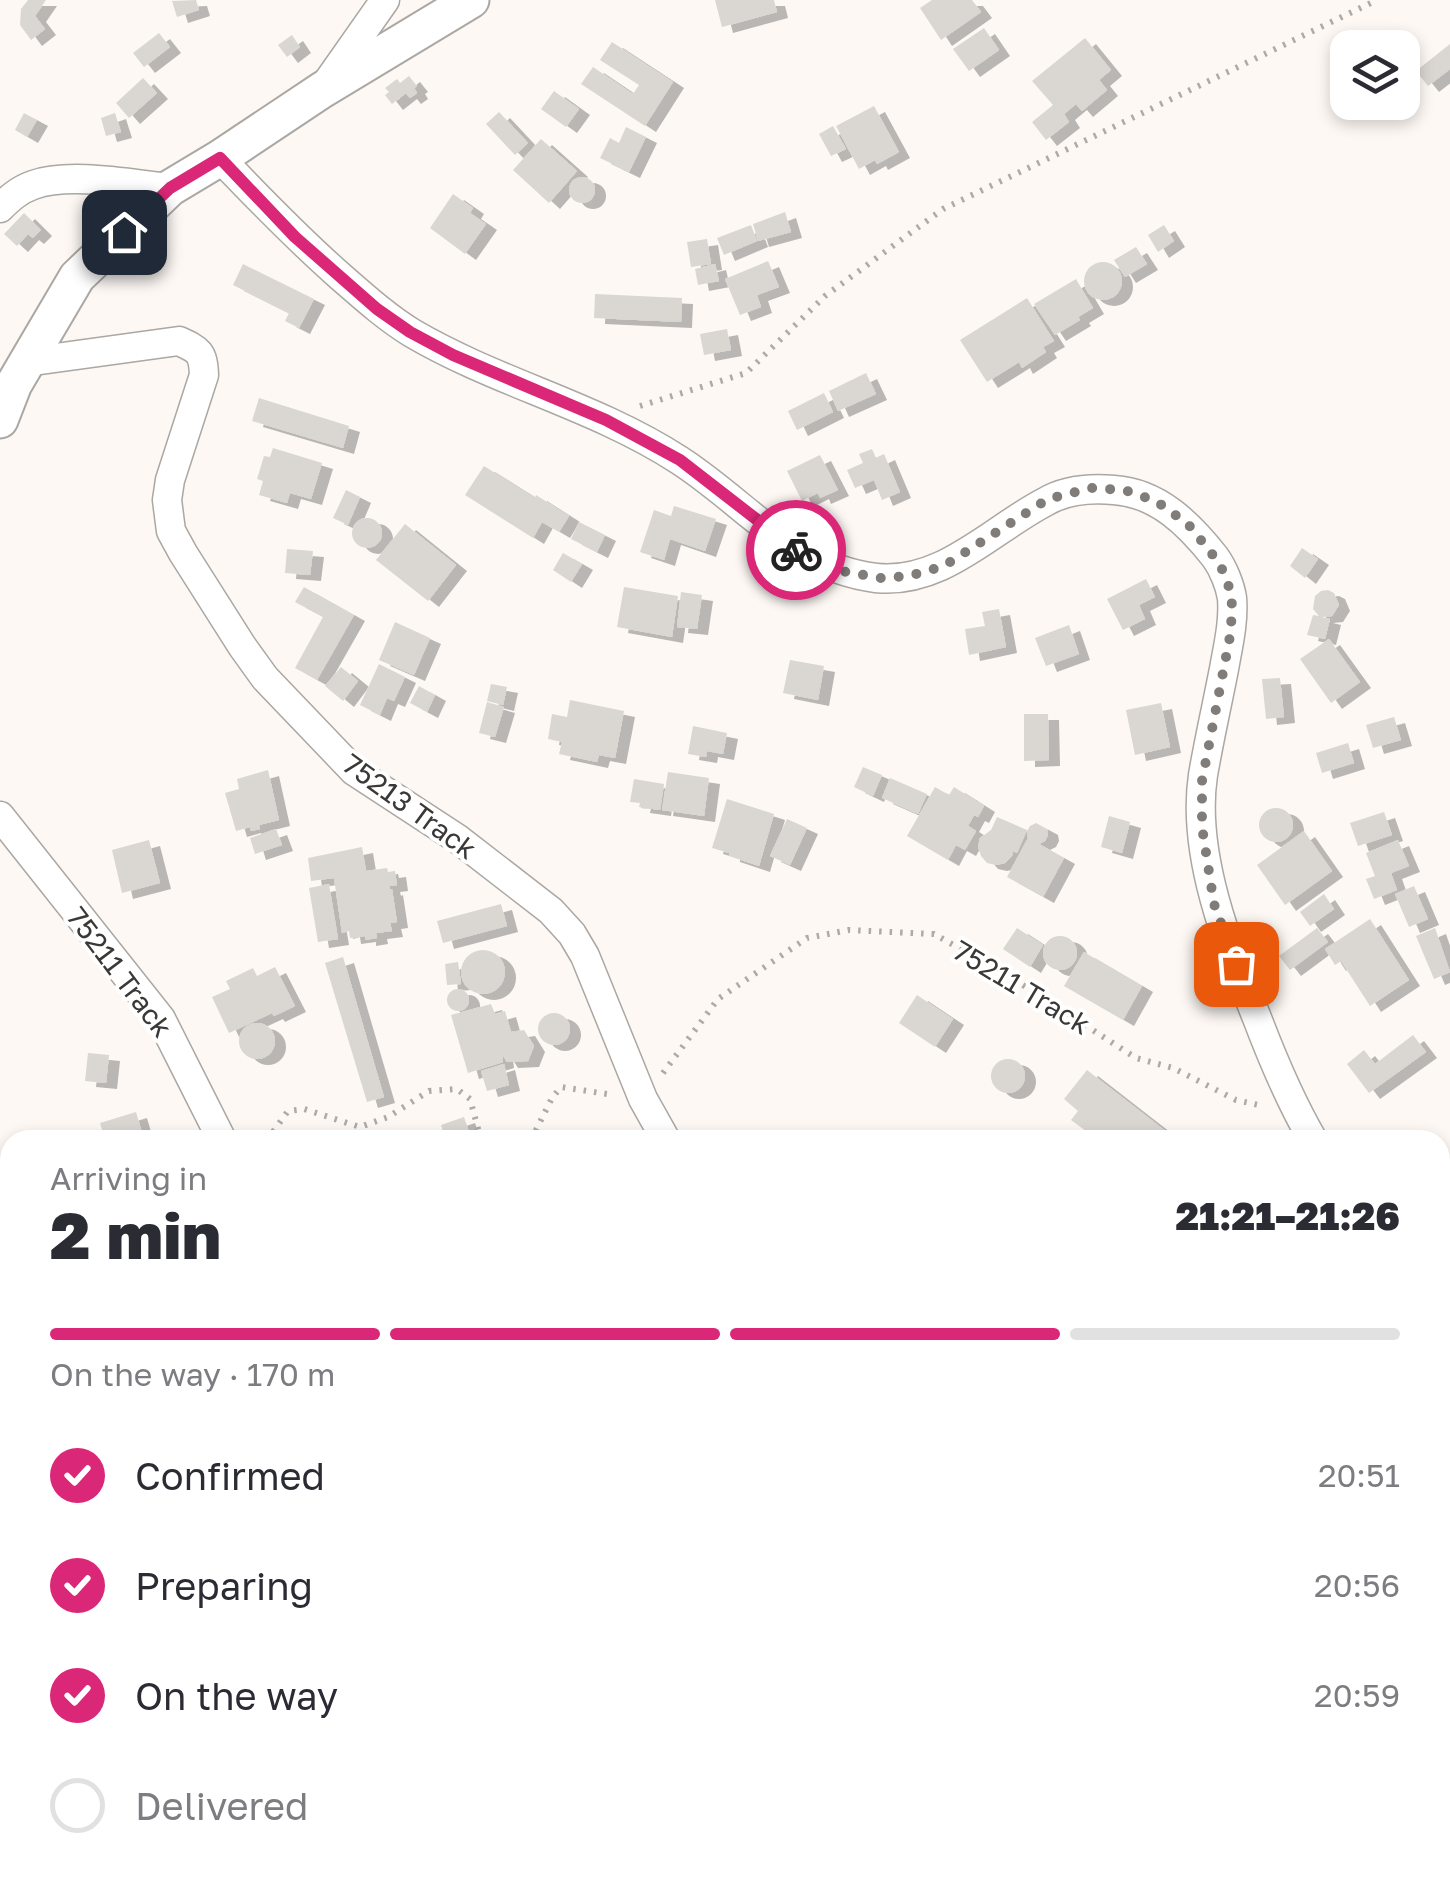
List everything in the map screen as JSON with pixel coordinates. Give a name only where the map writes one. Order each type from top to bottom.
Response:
[{"type":"street","points":[[322,90],[385,0]]},
{"type":"street","points":[[0,420],[14,384],[77,277],[170,188],[472,0]]},
{"type":"street","points":[[220,158],[295,237],[377,309],[410,332],[453,355],[606,420],[680,460],[800,553],[841,571],[881,578],[909,576],[944,566],[1048,499],[1091,488],[1124,490],[1156,501],[1188,524],[1220,564],[1232,595],[1231,631],[1202,781],[1202,827],[1214,904],[1247,994],[1307,1130]]},
{"type":"street","points":[[0,208],[13,195],[50,180],[170,188]]},
{"type":"street","name":"75213 Track","points":[[26,362],[179,340],[197,349],[204,359],[204,375],[167,500],[171,531],[183,553],[266,678],[354,771],[458,839],[551,911],[572,934],[585,956],[643,1099],[660,1130]]},
{"type":"street","name":"75211 Track","points":[[0,816],[161,1019],[217,1130]]},
{"type":"path","points":[[606,420],[746,373],[825,296],[943,209],[1377,0]]},
{"type":"path","name":"75211 Track","points":[[643,1099],[718,999],[807,938],[849,930],[934,934],[1012,978],[1136,1058],[1173,1068],[1236,1100],[1298,1114]]},
{"type":"path","points":[[274,1130],[288,1111],[304,1109],[360,1127],[388,1116],[430,1091],[457,1088],[470,1099],[478,1130]]},
{"type":"path","points":[[536,1130],[561,1088],[643,1099]]},
{"type":"building","points":[[28,0],[46,0],[35,16],[45,29],[31,40],[20,25],[21,9]]},
{"type":"building","points":[[196,0],[199,10],[177,17],[172,1]]},
{"type":"building","points":[[715,0],[774,0],[777,12],[722,27]]},
{"type":"building","points":[[932,0],[972,0],[981,12],[941,40],[920,8]]},
{"type":"building","points":[[984,28],[999,50],[969,71],[953,49]]},
{"type":"building","points":[[159,33],[170,47],[144,67],[133,53]]},
{"type":"building","points":[[292,35],[300,47],[287,57],[278,45]]},
{"type":"building","points":[[1085,38],[1111,70],[1099,80],[1107,90],[1082,111],[1076,104],[1064,114],[1069,122],[1046,140],[1032,122],[1053,105],[1032,81]]},
{"type":"building","points":[[612,42],[673,82],[645,126],[581,84],[593,67],[633,94],[639,85],[600,60]]},
{"type":"building","points":[[1450,44],[1450,69],[1428,86],[1420,76],[1420,68]]},
{"type":"building","points":[[409,76],[417,93],[410,98],[406,93],[392,104],[385,88]]},
{"type":"building","points":[[143,78],[157,93],[129,118],[116,103]]},
{"type":"building","points":[[554,91],[579,109],[566,127],[541,109]]},
{"type":"building","points":[[874,106],[899,152],[859,169],[836,126]]},
{"type":"building","points":[[499,112],[528,143],[515,155],[486,124]]},
{"type":"building","points":[[24,113],[37,120],[27,137],[15,130]]},
{"type":"building","points":[[115,113],[121,132],[106,136],[101,118]]},
{"type":"building","points":[[833,126],[846,149],[831,156],[819,134]]},
{"type":"building","points":[[626,127],[646,137],[629,172],[600,158],[610,138],[619,143]]},
{"type":"building","points":[[541,139],[577,171],[549,203],[513,170]]},
{"type":"building","points":[[582,177],[591,181],[595,190],[591,199],[582,203],[573,199],[569,190],[573,181]]},
{"type":"building","points":[[453,194],[473,208],[470,213],[486,224],[465,254],[430,228]]},
{"type":"building","points":[[785,212],[791,232],[758,241],[753,224]]},
{"type":"building","points":[[24,213],[41,230],[33,238],[28,234],[17,246],[4,234]]},
{"type":"building","points":[[751,225],[757,241],[724,255],[717,238]]},
{"type":"building","points":[[1164,225],[1174,241],[1158,252],[1148,235]]},
{"type":"building","points":[[707,239],[711,264],[691,267],[687,242]]},
{"type":"building","points":[[1136,247],[1147,264],[1125,277],[1114,260]]},
{"type":"building","points":[[768,261],[779,287],[757,295],[761,307],[740,315],[725,279]]},
{"type":"building","points":[[1103,262],[1116,268],[1122,281],[1116,294],[1103,300],[1090,294],[1084,281],[1090,268]]},
{"type":"building","points":[[243,264],[314,299],[299,328],[285,321],[289,313],[233,285]]},
{"type":"building","points":[[715,264],[719,281],[698,285],[695,269]]},
{"type":"building","points":[[1076,279],[1093,308],[1055,335],[1034,304]]},
{"type":"building","points":[[595,294],[682,298],[681,322],[594,318]]},
{"type":"building","points":[[1027,298],[1054,341],[1043,347],[1046,352],[1022,368],[1019,362],[987,382],[960,340]]},
{"type":"building","points":[[727,329],[731,350],[704,355],[700,334]]},
{"type":"building","points":[[866,373],[876,394],[838,411],[829,391]]},
{"type":"building","points":[[824,393],[833,412],[797,430],[788,411]]},
{"type":"building","points":[[259,398],[349,426],[343,448],[252,421]]},
{"type":"building","points":[[273,448],[322,463],[311,499],[290,493],[287,503],[259,495],[263,481],[257,479],[264,456],[270,457]]},
{"type":"building","points":[[872,449],[876,458],[884,454],[900,492],[882,500],[874,480],[855,488],[847,470],[863,463],[859,454]]},
{"type":"building","points":[[820,455],[838,490],[802,501],[787,471]]},
{"type":"building","points":[[484,466],[569,516],[559,532],[542,522],[533,538],[465,495]]},
{"type":"building","points":[[346,490],[360,497],[348,525],[333,518]]},
{"type":"building","points":[[674,506],[716,519],[705,551],[670,539],[664,560],[640,552],[654,510],[671,516]]},
{"type":"building","points":[[367,518],[378,522],[382,533],[378,544],[367,548],[356,544],[352,533],[356,522]]},
{"type":"building","points":[[579,522],[605,535],[597,552],[571,539]]},
{"type":"building","points":[[405,524],[456,565],[428,601],[376,560]]},
{"type":"building","points":[[1302,548],[1318,559],[1305,578],[1290,566]]},
{"type":"building","points":[[287,549],[313,551],[310,575],[285,573]]},
{"type":"building","points":[[563,553],[582,564],[571,582],[553,570]]},
{"type":"building","points":[[1146,579],[1155,597],[1139,605],[1145,619],[1123,630],[1107,599]]},
{"type":"building","points":[[304,587],[354,615],[317,680],[295,668],[323,617],[295,602]]},
{"type":"building","points":[[624,587],[678,596],[672,637],[617,627]]},
{"type":"building","points":[[1328,590],[1334,593],[1339,605],[1332,616],[1322,617],[1330,619],[1325,639],[1307,635],[1313,615],[1319,616],[1313,609],[1315,596]]},
{"type":"building","points":[[681,592],[702,595],[697,629],[677,627]]},
{"type":"building","points":[[999,609],[1006,647],[969,655],[965,629],[985,626],[982,612]]},
{"type":"building","points":[[395,622],[430,638],[414,675],[379,660]]},
{"type":"building","points":[[1069,625],[1079,654],[1046,666],[1035,638]]},
{"type":"building","points":[[1329,639],[1360,682],[1331,703],[1300,659]]},
{"type":"building","points":[[790,660],[824,666],[818,700],[783,693]]},
{"type":"building","points":[[379,664],[405,677],[394,701],[387,698],[380,715],[360,705]]},
{"type":"building","points":[[341,667],[358,681],[343,701],[325,686]]},
{"type":"building","points":[[1280,678],[1284,717],[1266,719],[1262,679]]},
{"type":"building","points":[[491,684],[507,687],[503,705],[487,701]]},
{"type":"building","points":[[419,686],[435,695],[427,712],[410,703]]},
{"type":"building","points":[[570,700],[624,711],[615,758],[599,755],[597,762],[559,754],[562,742],[548,739],[552,714],[567,717]]},
{"type":"building","points":[[487,702],[504,707],[495,737],[479,733]]},
{"type":"building","points":[[1161,703],[1170,747],[1135,755],[1126,710]]},
{"type":"building","points":[[1024,714],[1048,714],[1049,760],[1024,761]]},
{"type":"building","points":[[1394,717],[1401,740],[1373,748],[1366,725]]},
{"type":"building","points":[[693,726],[727,733],[723,754],[688,754]]},
{"type":"building","points":[[1348,743],[1354,763],[1322,773],[1316,753]]},
{"type":"building","points":[[863,767],[882,775],[873,796],[854,787]]},
{"type":"building","points":[[268,770],[279,820],[259,825],[260,829],[236,831],[225,793],[239,789],[237,779]]},
{"type":"building","points":[[668,772],[709,778],[704,816],[662,810]]},
{"type":"building","points":[[890,778],[927,794],[918,814],[882,798]]},
{"type":"building","points":[[634,779],[664,784],[660,810],[630,802]]},
{"type":"building","points":[[935,787],[949,795],[954,787],[984,806],[968,826],[976,831],[965,850],[956,845],[948,860],[907,836]]},
{"type":"building","points":[[727,799],[774,814],[759,866],[712,848]]},
{"type":"building","points":[[1276,808],[1288,813],[1293,825],[1288,837],[1276,842],[1264,837],[1259,825],[1264,813]]},
{"type":"building","points":[[1384,812],[1392,835],[1358,846],[1350,823]]},
{"type":"building","points":[[1109,816],[1130,822],[1122,853],[1101,847]]},
{"type":"building","points":[[997,817],[1027,830],[1017,853],[1013,851],[1005,863],[996,865],[987,863],[978,847],[980,838],[991,830]]},
{"type":"building","points":[[787,819],[807,828],[790,865],[770,856]]},
{"type":"building","points":[[1036,823],[1047,829],[1048,835],[1039,844],[1064,858],[1043,897],[1007,877],[1028,838],[1027,831]]},
{"type":"building","points":[[276,829],[282,845],[255,854],[250,838]]},
{"type":"building","points":[[1304,831],[1332,871],[1285,905],[1257,865]]},
{"type":"building","points":[[149,840],[160,883],[122,893],[112,850]]},
{"type":"building","points":[[1398,840],[1409,866],[1391,873],[1397,890],[1374,899],[1366,879],[1375,876],[1366,853]]},
{"type":"building","points":[[362,847],[366,871],[395,871],[397,885],[389,886],[397,922],[390,923],[392,931],[376,933],[377,938],[365,940],[365,936],[350,938],[349,931],[342,933],[334,878],[311,881],[308,858]]},
{"type":"building","points":[[329,884],[338,939],[318,942],[309,888]]},
{"type":"building","points":[[1414,886],[1428,919],[1409,927],[1395,894]]},
{"type":"building","points":[[1324,894],[1334,909],[1310,926],[1300,912]]},
{"type":"building","points":[[501,904],[507,926],[443,943],[437,921]]},
{"type":"building","points":[[1370,919],[1409,980],[1370,1006],[1341,961],[1335,965],[1325,949]]},
{"type":"building","points":[[1017,928],[1043,945],[1030,967],[1003,949]]},
{"type":"building","points":[[1317,928],[1328,942],[1290,970],[1279,956]]},
{"type":"building","points":[[1435,928],[1450,972],[1434,979],[1416,936]]},
{"type":"building","points":[[1060,936],[1072,941],[1077,953],[1072,965],[1060,970],[1048,965],[1043,953],[1048,941]]},
{"type":"building","points":[[483,950],[499,956],[505,972],[499,988],[483,994],[467,988],[461,972],[467,956]]},
{"type":"building","points":[[1084,952],[1142,986],[1123,1020],[1064,986]]},
{"type":"building","points":[[343,957],[384,1097],[367,1102],[325,963]]},
{"type":"building","points":[[458,962],[461,984],[447,985],[445,964]]},
{"type":"building","points":[[275,967],[295,1006],[229,1033],[212,997],[230,989],[226,981],[253,968],[257,976]]},
{"type":"building","points":[[458,989],[466,992],[466,1008],[458,1011],[450,1008],[447,1000],[450,992]]},
{"type":"building","points":[[917,995],[953,1019],[935,1047],[899,1023]]},
{"type":"building","points":[[491,1004],[495,1014],[505,1011],[511,1032],[524,1030],[534,1046],[528,1061],[507,1062],[502,1054],[503,1062],[468,1073],[451,1015]]},
{"type":"building","points":[[554,1013],[566,1017],[570,1029],[566,1041],[554,1045],[542,1041],[538,1029],[542,1017]]},
{"type":"building","points":[[257,1023],[269,1029],[275,1041],[269,1053],[257,1059],[245,1053],[239,1041],[245,1029]]},
{"type":"building","points":[[1413,1035],[1426,1052],[1369,1093],[1347,1064],[1364,1050],[1375,1064]]},
{"type":"building","points":[[88,1053],[109,1055],[106,1083],[85,1081]]},
{"type":"building","points":[[1008,1059],[1020,1064],[1025,1076],[1020,1088],[1008,1093],[996,1088],[991,1076],[996,1064]]},
{"type":"building","points":[[504,1064],[509,1085],[487,1091],[481,1071]]},
{"type":"building","points":[[1087,1070],[1164,1130],[1084,1130],[1071,1120],[1078,1111],[1064,1099]]},
{"type":"building","points":[[136,1112],[141,1130],[102,1130],[100,1123]]},
{"type":"building","points":[[464,1117],[468,1130],[443,1130],[441,1125]]},
{"type":"way so far","points":[[796,550],[841,571],[881,578],[909,576],[944,566],[1048,499],[1091,488],[1124,490],[1156,501],[1188,524],[1220,564],[1232,595],[1231,631],[1202,781],[1202,827],[1214,904],[1236,964]]},
{"type":"route","points":[[124,232],[170,188],[220,158],[295,237],[377,309],[410,332],[453,355],[606,420],[680,460],[796,550]]}]
